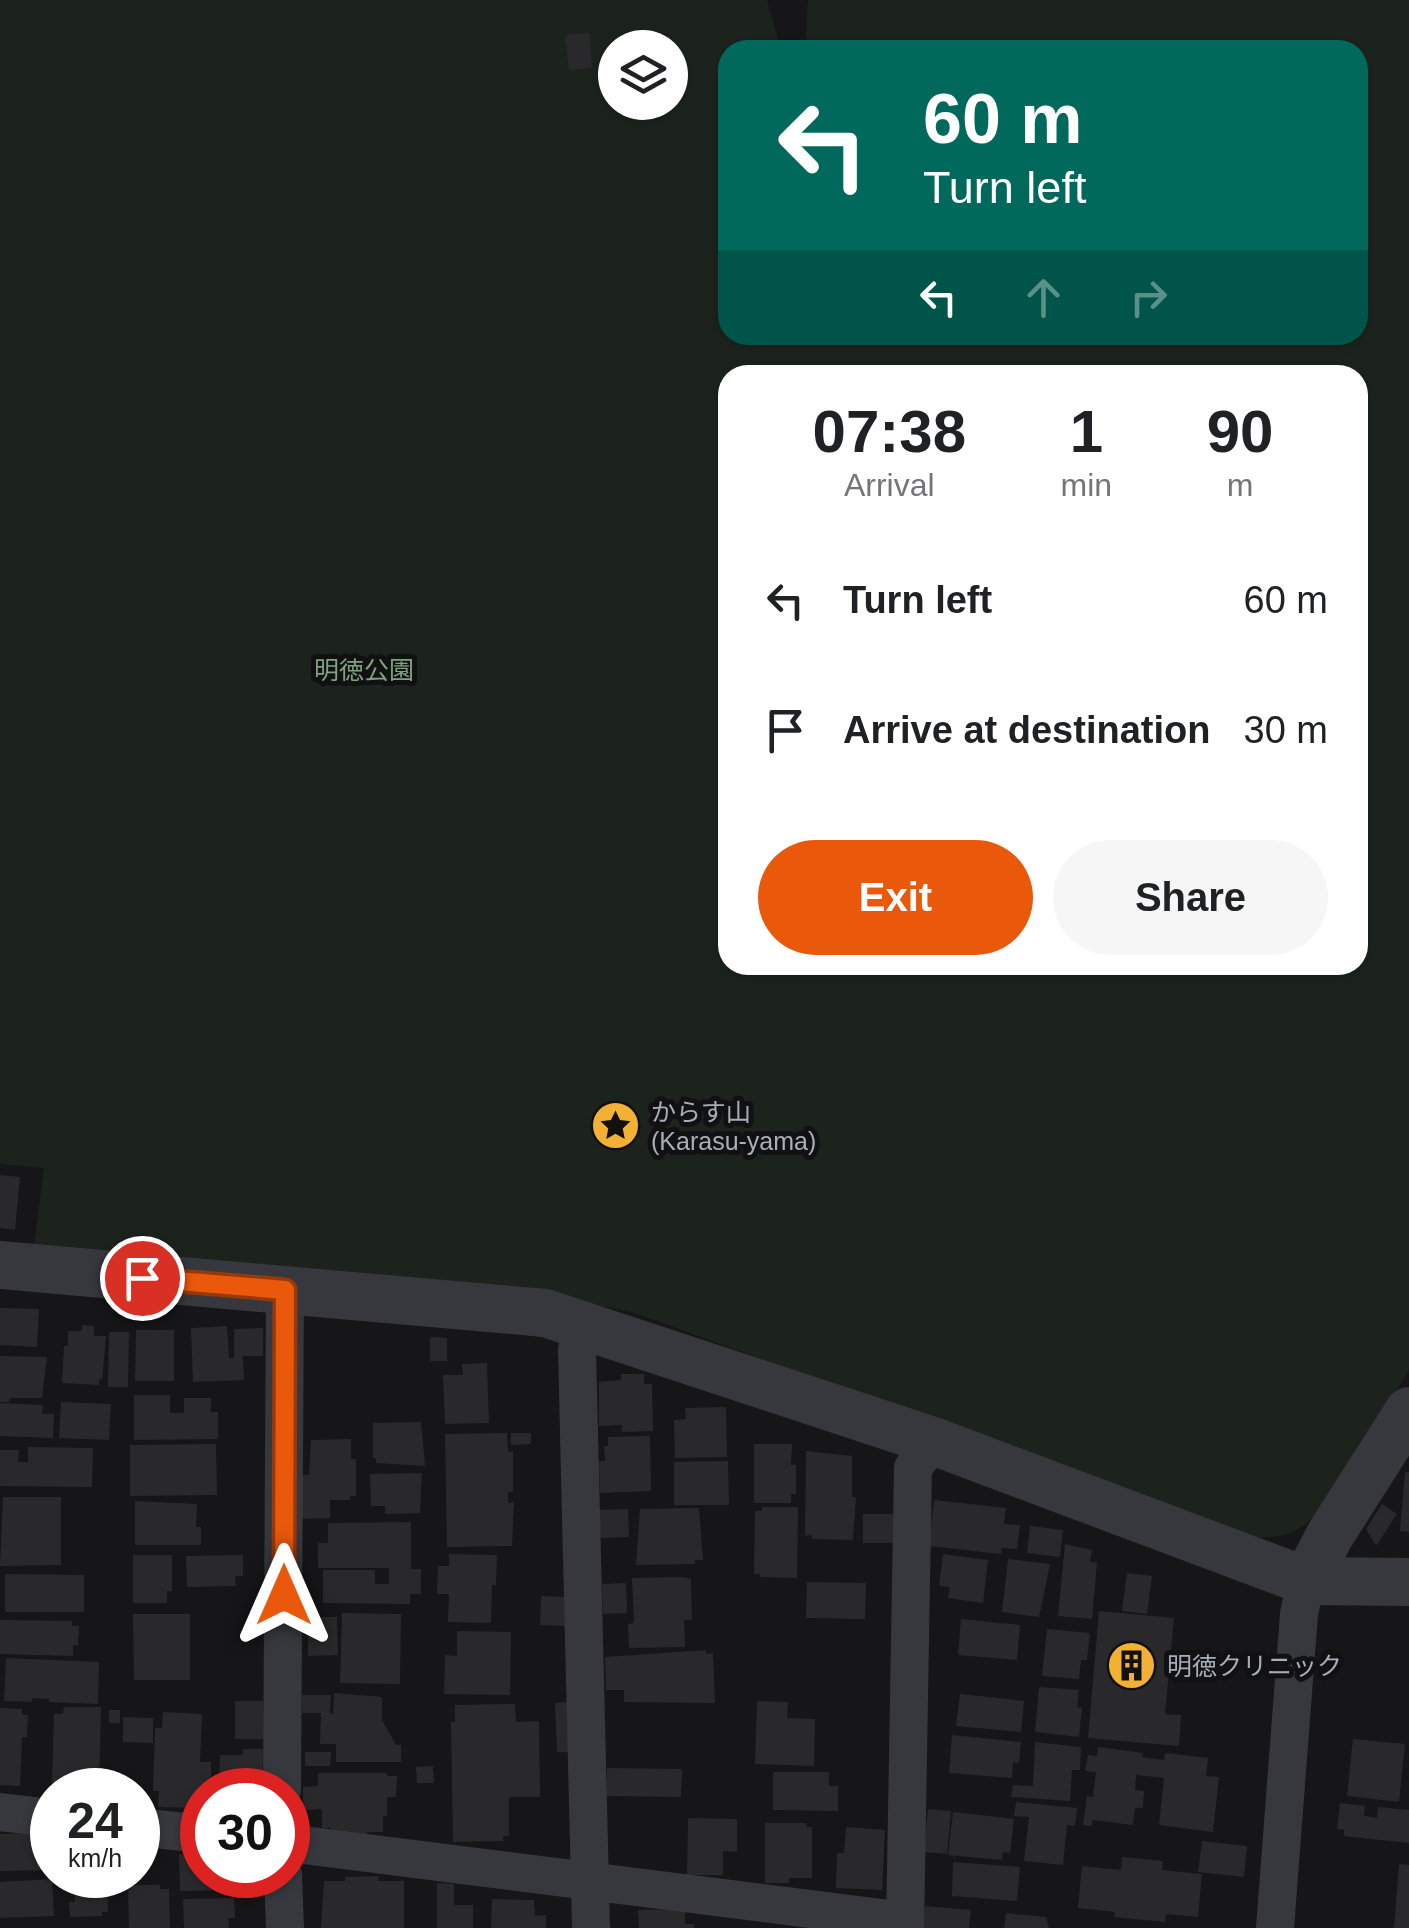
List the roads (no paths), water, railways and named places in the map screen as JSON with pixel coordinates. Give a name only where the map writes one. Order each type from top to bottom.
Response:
[{"type":"street","points":[[0,1265],[545,1313],[933,1442],[1306,1582],[1409,1582]]},
{"type":"street","points":[[282,1768],[285,1290]]},
{"type":"street","points":[[582,1324],[577,1350],[591,1928]]},
{"type":"street","points":[[1275,1928],[1299,1614],[1306,1582],[1330,1535],[1409,1412]]},
{"type":"street","points":[[310,1846],[905,1925],[913,1468],[933,1442]]},
{"type":"street","points":[[0,1812],[30,1815]]},
{"type":"street","points":[[284,1898],[285,1928]]},
{"type":"place","name":"からす山 (Karasu-yama)","points":[[616,1126]]},
{"type":"place","name":"明徳クリニック","points":[[1132,1666]]},
{"type":"park label","name":"明徳公園","points":[[364,670]]}]
